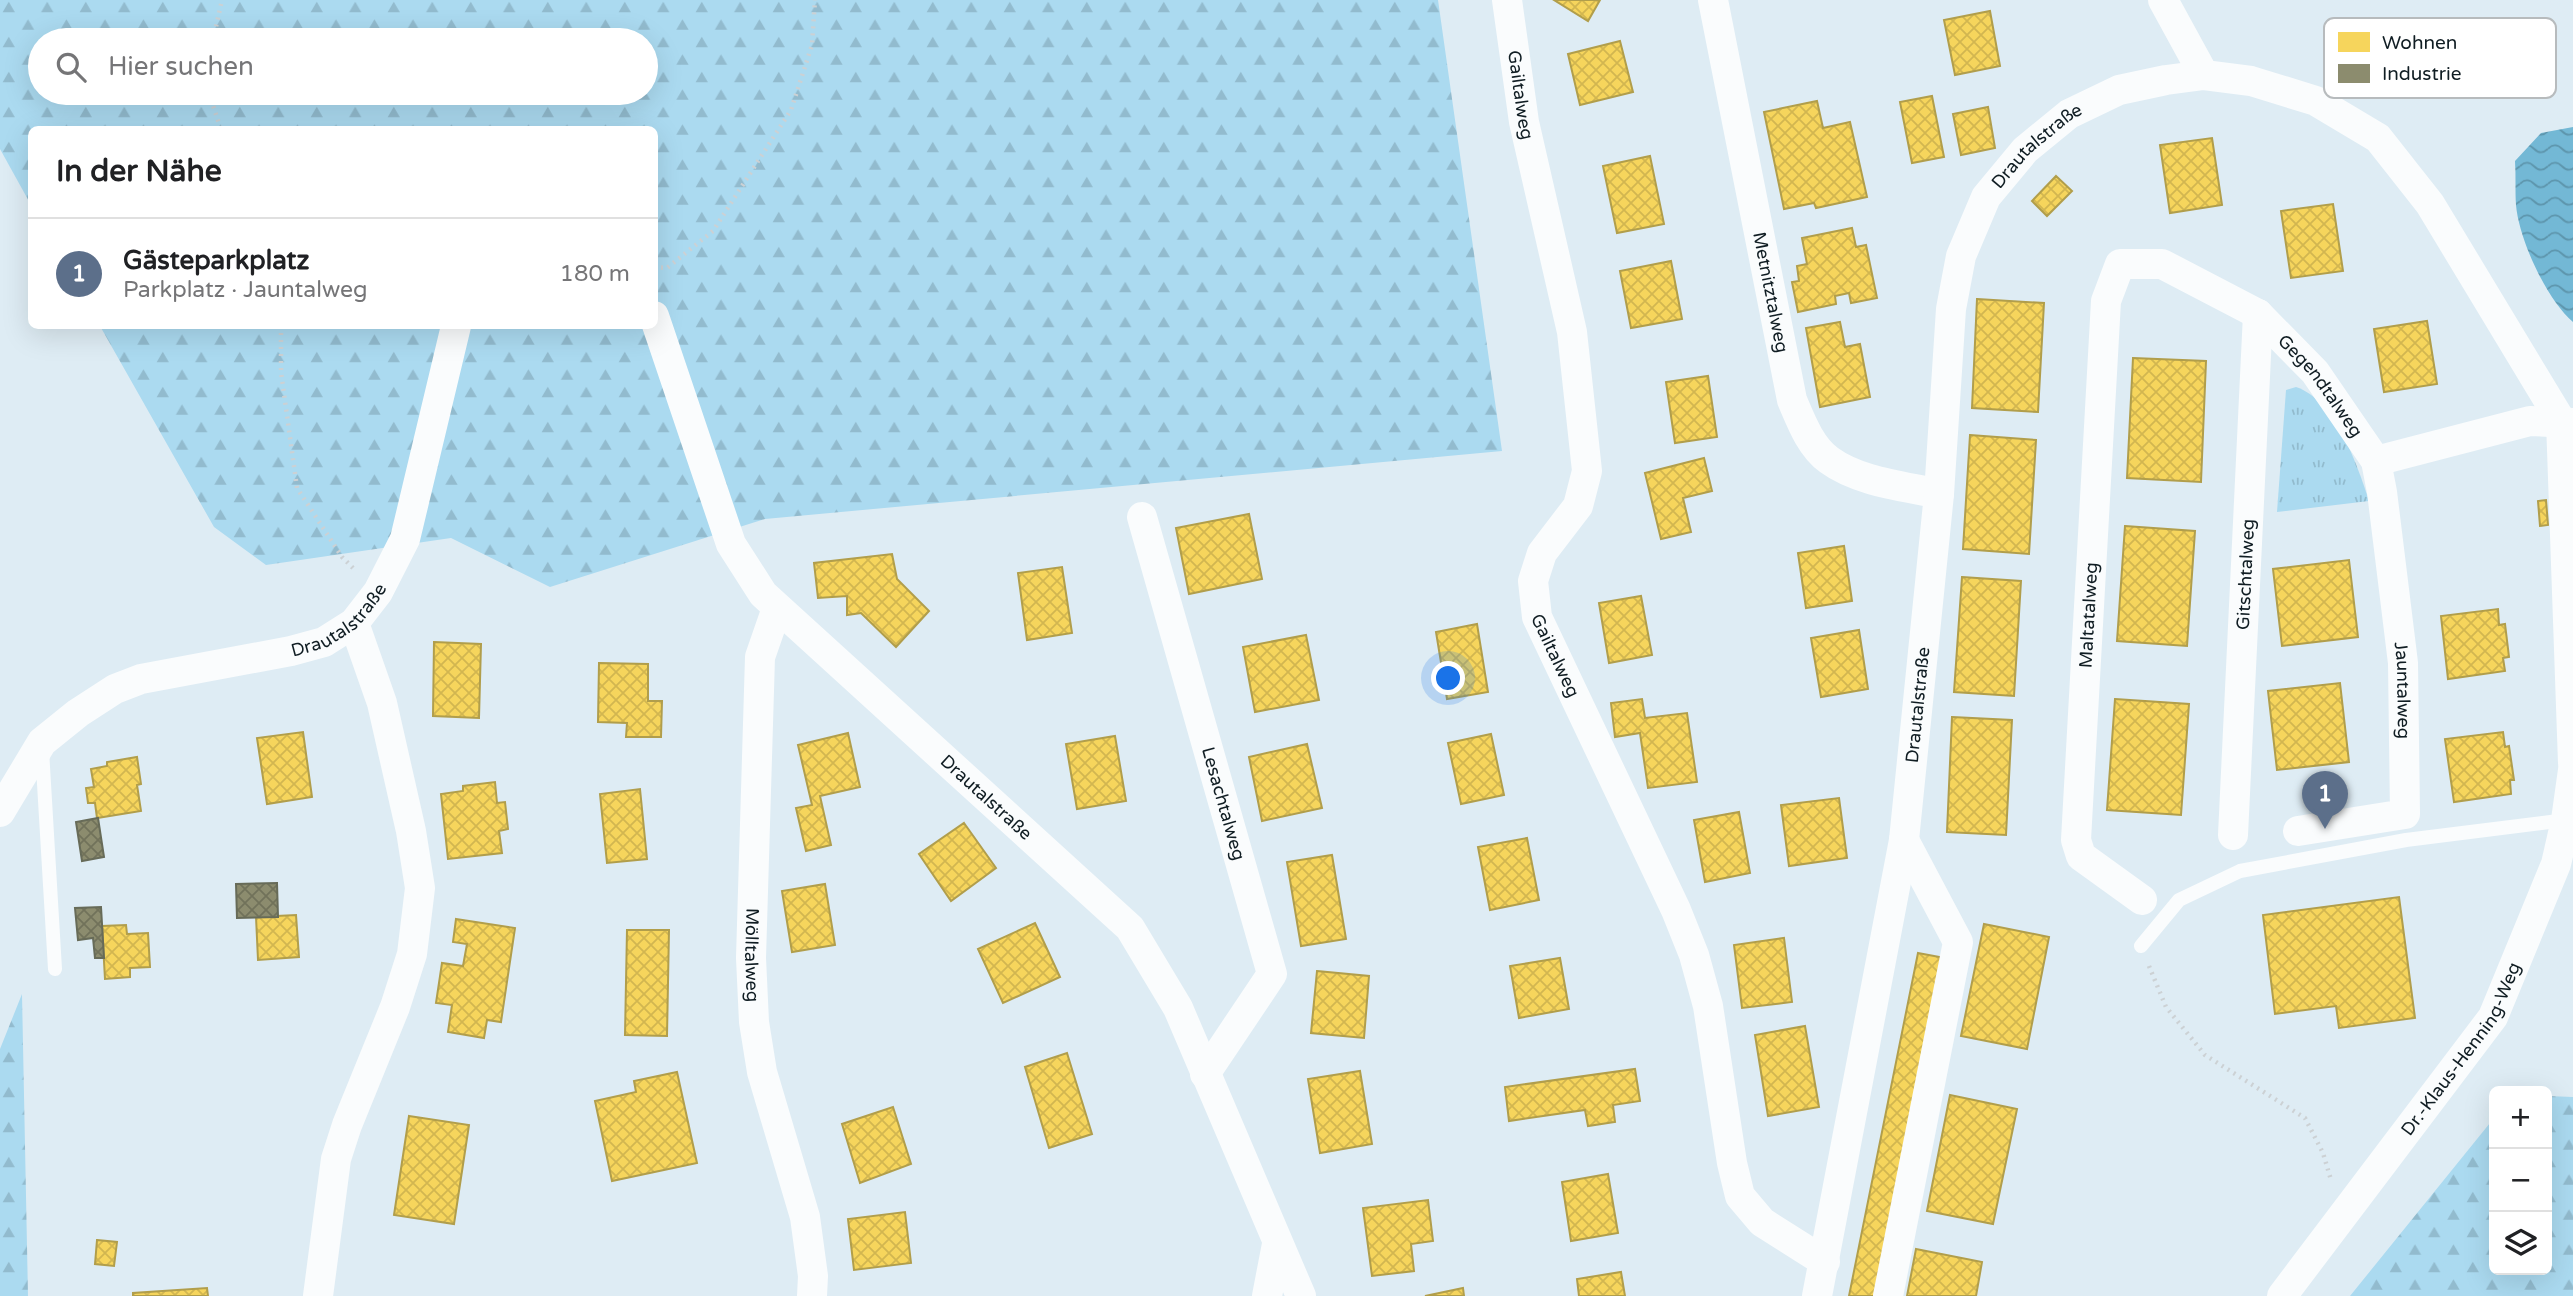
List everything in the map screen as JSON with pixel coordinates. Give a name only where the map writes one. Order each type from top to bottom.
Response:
[{"type":"street","name":"Gailtalweg","points":[[1507,0],[1524,122],[1572,332],[1587,471],[1578,506],[1542,553],[1533,582],[1537,617],[1670,898],[1694,955],[1708,1006],[1732,1163],[1740,1196],[1762,1222],[1825,1262]]},
{"type":"street","name":"Metnitztalweg","points":[[1713,0],[1792,400],[1806,434],[1828,460],[1861,476],[1939,494]]},
{"type":"street","points":[[2163,0],[2204,75]]},
{"type":"street","name":"Drautalstraße","points":[[1817,1296],[1904,839],[1939,494],[1951,309],[1961,256],[1986,197],[2025,150],[2068,114],[2119,90],[2166,79],[2204,75],[2251,81],[2316,101],[2378,138],[2430,204],[2567,422]]},
{"type":"street","name":"Gegendtalweg","points":[[2106,301],[2120,264],[2162,264],[2258,314],[2315,372],[2376,461]]},
{"type":"street","name":"Maltatalweg","points":[[2106,301],[2076,840],[2081,856],[2142,900]]},
{"type":"street","name":"Gitschtalweg","points":[[2233,835],[2258,314]]},
{"type":"street","name":"Drautalstraße","points":[[658,328],[731,544],[763,594],[1130,928],[1178,1008],[1301,1296]]},
{"type":"street","name":"Drautalstraße","points":[[0,812],[42,742],[106,695],[141,679],[291,651],[324,642],[354,623],[378,592],[405,539],[455,329]]},
{"type":"street","points":[[2376,461],[2530,421],[2567,422],[2573,763]]},
{"type":"street","name":"Jauntalweg","points":[[2298,831],[2405,814],[2403,663],[2376,461]]},
{"type":"street","name":"Lesachtalweg","points":[[1142,517],[1272,974],[1205,1074]]},
{"type":"street","name":"Mölltalweg","points":[[777,608],[760,657],[751,958],[754,1022],[762,1072],[805,1217],[813,1276],[812,1296]]},
{"type":"street","points":[[318,1296],[336,1159],[395,1007],[412,954],[420,888],[411,831],[382,703],[354,623]]},
{"type":"street","name":"Dr.-Klaus-Henning-Weg","points":[[2281,1296],[2493,1017],[2556,864],[2573,770]]},
{"type":"street","points":[[1888,1296],[1958,942],[1904,839]]},
{"type":"street","points":[[1267,1296],[1277,1244]]},
{"type":"lane","points":[[42,742],[54,968]]},
{"type":"lane","points":[[2141,946],[2179,900],[2240,871],[2406,840],[2566,820]]},
{"type":"path","points":[[216,28],[222,0]]},
{"type":"path","points":[[658,267],[667,268],[713,231],[791,110],[813,45],[815,0]]},
{"type":"path","points":[[213,105],[220,126]]},
{"type":"path","points":[[281,329],[281,372],[297,488],[342,557],[378,592]]},
{"type":"path","points":[[2141,946],[2166,1007],[2205,1055],[2305,1118],[2323,1153],[2342,1216]]},
{"type":"green space","points":[[0,0],[1438,0],[1502,451],[765,519],[550,587],[451,538],[266,565],[214,527],[102,329],[658,329],[658,126],[28,126],[28,200],[0,149]]},
{"type":"green space","points":[[2296,387],[2310,394],[2333,419],[2351,452],[2369,501],[2277,512],[2286,390]]},
{"type":"green space","points":[[22,994],[28,1296],[0,1296],[0,1049]]},
{"type":"green space","points":[[2552,1096],[2573,1097],[2573,1296],[2350,1296],[2489,1124],[2489,1275],[2552,1275]]},
{"type":"water","points":[[2573,127],[2573,322],[2544,285],[2528,252],[2516,205],[2515,161],[2541,133]]},
{"type":"building: Wohnen","points":[[1554,0],[1600,0],[1588,21]]},
{"type":"building: Wohnen","points":[[1990,11],[2000,66],[1955,75],[1944,20]]},
{"type":"building: Wohnen","points":[[1620,41],[1633,92],[1580,105],[1568,54]]},
{"type":"building: Wohnen","points":[[1932,96],[1944,157],[1912,163],[1900,102]]},
{"type":"building: Wohnen","points":[[1817,101],[1823,128],[1850,122],[1867,197],[1816,208],[1814,203],[1784,209],[1764,112]]},
{"type":"building: Wohnen","points":[[1988,107],[1995,148],[1961,155],[1953,114]]},
{"type":"building: Wohnen","points":[[2212,138],[2222,205],[2170,213],[2160,145]]},
{"type":"building: Wohnen","points":[[1650,156],[1664,224],[1617,233],[1603,166]]},
{"type":"building: Wohnen","points":[[2056,176],[2072,191],[2047,216],[2032,201]]},
{"type":"building: Wohnen","points":[[2333,204],[2343,271],[2291,278],[2281,211]]},
{"type":"building: Wohnen","points":[[1852,228],[1856,247],[1866,245],[1877,298],[1851,303],[1849,293],[1835,296],[1836,304],[1798,312],[1792,282],[1799,281],[1797,266],[1807,264],[1802,238]]},
{"type":"building: Wohnen","points":[[1671,261],[1682,319],[1631,328],[1620,271]]},
{"type":"building: Wohnen","points":[[1977,299],[2044,303],[2038,412],[1972,408]]},
{"type":"building: Wohnen","points":[[2427,321],[2437,384],[2384,392],[2374,329]]},
{"type":"building: Wohnen","points":[[1840,322],[1845,347],[1860,344],[1870,397],[1820,407],[1806,328]]},
{"type":"building: Wohnen","points":[[2133,358],[2206,361],[2201,482],[2127,478]]},
{"type":"building: Wohnen","points":[[1708,376],[1717,437],[1675,443],[1666,382]]},
{"type":"building: Wohnen","points":[[1970,435],[2036,440],[2029,554],[1963,549]]},
{"type":"building: Wohnen","points":[[1704,458],[1712,491],[1683,498],[1691,532],[1661,539],[1645,473]]},
{"type":"building: Wohnen","points":[[2546,500],[2548,525],[2540,526],[2538,501]]},
{"type":"building: Wohnen","points":[[1249,514],[1262,579],[1189,594],[1176,528]]},
{"type":"building: Wohnen","points":[[2125,526],[2195,531],[2187,646],[2117,641]]},
{"type":"building: Wohnen","points":[[1844,546],[1852,601],[1806,608],[1798,553]]},
{"type":"building: Wohnen","points":[[892,554],[897,579],[929,611],[896,647],[861,613],[847,615],[847,596],[818,598],[814,563]]},
{"type":"building: Wohnen","points":[[2349,560],[2358,637],[2282,646],[2273,569]]},
{"type":"building: Wohnen","points":[[1062,567],[1072,633],[1027,640],[1018,573]]},
{"type":"building: Wohnen","points":[[1962,577],[2021,581],[2014,696],[1954,692]]},
{"type":"building: Wohnen","points":[[1641,596],[1652,655],[1609,663],[1599,603]]},
{"type":"building: Wohnen","points":[[2498,609],[2499,625],[2505,624],[2509,657],[2503,658],[2505,671],[2448,679],[2441,616]]},
{"type":"building: Wohnen","points":[[1477,624],[1488,692],[1447,699],[1436,632]]},
{"type":"building: Wohnen","points":[[1859,630],[1868,689],[1821,697],[1811,638]]},
{"type":"building: Wohnen","points":[[1306,635],[1319,700],[1255,712],[1243,647]]},
{"type":"building: Wohnen","points":[[434,642],[481,644],[479,718],[433,716]]},
{"type":"building: Wohnen","points":[[599,663],[648,664],[648,701],[662,701],[661,737],[626,737],[627,723],[598,722]]},
{"type":"building: Wohnen","points":[[2340,683],[2349,762],[2277,770],[2268,691]]},
{"type":"building: Wohnen","points":[[1642,699],[1645,718],[1687,713],[1697,782],[1648,788],[1640,733],[1615,737],[1611,703]]},
{"type":"building: Wohnen","points":[[2115,699],[2189,704],[2181,815],[2107,810]]},
{"type":"building: Wohnen","points":[[1952,717],[2012,720],[2006,835],[1947,832]]},
{"type":"building: Wohnen","points":[[303,732],[312,797],[267,804],[257,738]]},
{"type":"building: Wohnen","points":[[2503,732],[2505,747],[2509,746],[2514,780],[2510,780],[2511,794],[2454,802],[2445,739]]},
{"type":"building: Wohnen","points":[[848,733],[860,787],[820,796],[831,845],[806,851],[796,808],[812,805],[798,745]]},
{"type":"building: Wohnen","points":[[1491,734],[1504,795],[1461,804],[1448,743]]},
{"type":"building: Wohnen","points":[[1115,736],[1126,801],[1077,809],[1066,744]]},
{"type":"building: Wohnen","points":[[1307,744],[1322,808],[1262,821],[1249,757]]},
{"type":"building: Wohnen","points":[[137,757],[141,811],[97,818],[95,803],[88,803],[86,788],[94,787],[91,769],[107,766],[107,762]]},
{"type":"building: Wohnen","points":[[495,782],[497,803],[505,802],[508,829],[499,831],[502,853],[448,859],[441,794],[463,791],[463,786]]},
{"type":"building: Wohnen","points":[[640,789],[647,859],[607,863],[600,794]]},
{"type":"building: Wohnen","points":[[1839,798],[1847,858],[1789,866],[1781,805]]},
{"type":"building: Wohnen","points":[[1739,812],[1750,873],[1705,882],[1694,820]]},
{"type":"building: Wohnen","points":[[964,823],[996,868],[951,901],[919,854]]},
{"type":"building: Wohnen","points":[[1527,838],[1539,900],[1490,910],[1478,847]]},
{"type":"building: Wohnen","points":[[1332,855],[1346,939],[1301,946],[1287,862]]},
{"type":"building: Wohnen","points":[[825,884],[835,945],[792,952],[782,891]]},
{"type":"building: Wohnen","points":[[2399,897],[2415,1018],[2339,1028],[2336,1006],[2275,1014],[2263,915]]},
{"type":"building: Wohnen","points":[[296,915],[299,957],[258,960],[256,917]]},
{"type":"building: Wohnen","points":[[456,919],[515,928],[501,1022],[487,1020],[484,1038],[448,1032],[452,1005],[436,1003],[442,963],[463,966],[467,944],[453,942]]},
{"type":"building: Wohnen","points":[[1035,923],[1060,977],[1003,1003],[978,949]]},
{"type":"building: Wohnen","points":[[1984,924],[2049,937],[2027,1049],[1961,1036]]},
{"type":"building: Wohnen","points":[[126,925],[127,934],[148,933],[150,967],[130,968],[130,977],[105,979],[102,926]]},
{"type":"building: Wohnen","points":[[627,930],[669,930],[667,1036],[625,1035]]},
{"type":"building: Wohnen","points":[[1784,938],[1792,1002],[1742,1008],[1734,945]]},
{"type":"building: Wohnen","points":[[1918,953],[1945,958],[1877,1296],[1849,1296]]},
{"type":"building: Wohnen","points":[[1560,958],[1569,1009],[1519,1018],[1510,966]]},
{"type":"building: Wohnen","points":[[1317,971],[1369,976],[1364,1038],[1311,1033]]},
{"type":"building: Wohnen","points":[[1805,1026],[1819,1107],[1768,1116],[1755,1035]]},
{"type":"building: Wohnen","points":[[1067,1053],[1092,1134],[1049,1148],[1025,1067]]},
{"type":"building: Wohnen","points":[[1635,1069],[1640,1101],[1613,1105],[1615,1122],[1588,1126],[1585,1110],[1509,1121],[1505,1087]]},
{"type":"building: Wohnen","points":[[1360,1071],[1372,1144],[1320,1153],[1308,1079]]},
{"type":"building: Wohnen","points":[[677,1072],[697,1163],[612,1181],[595,1101],[636,1092],[634,1081]]},
{"type":"building: Wohnen","points":[[1950,1095],[2017,1109],[1993,1224],[1927,1211]]},
{"type":"building: Wohnen","points":[[893,1107],[911,1164],[860,1183],[842,1124]]},
{"type":"building: Wohnen","points":[[409,1116],[469,1125],[454,1224],[394,1215]]},
{"type":"building: Wohnen","points":[[1608,1174],[1618,1233],[1571,1241],[1562,1182]]},
{"type":"building: Wohnen","points":[[1428,1200],[1433,1241],[1411,1244],[1414,1271],[1372,1276],[1363,1208]]},
{"type":"building: Wohnen","points":[[905,1212],[911,1263],[854,1270],[848,1219]]},
{"type":"building: Wohnen","points":[[97,1240],[117,1242],[114,1266],[95,1264]]},
{"type":"building: Wohnen","points":[[1916,1249],[1982,1262],[1976,1296],[1907,1296]]},
{"type":"building: Wohnen","points":[[1621,1272],[1625,1296],[1579,1296],[1577,1279]]},
{"type":"building: Wohnen","points":[[207,1288],[208,1296],[133,1296],[133,1293]]},
{"type":"building: Wohnen","points":[[1463,1288],[1464,1296],[1425,1296]]},
{"type":"building: Industrie","points":[[98,818],[104,857],[82,861],[76,822]]},
{"type":"building: Industrie","points":[[277,883],[278,917],[237,918],[236,884]]},
{"type":"building: Industrie","points":[[101,907],[104,958],[95,958],[93,938],[78,940],[75,908]]},
{"type":"place","name":"Gästeparkplatz","points":[[2325,829]]}]
